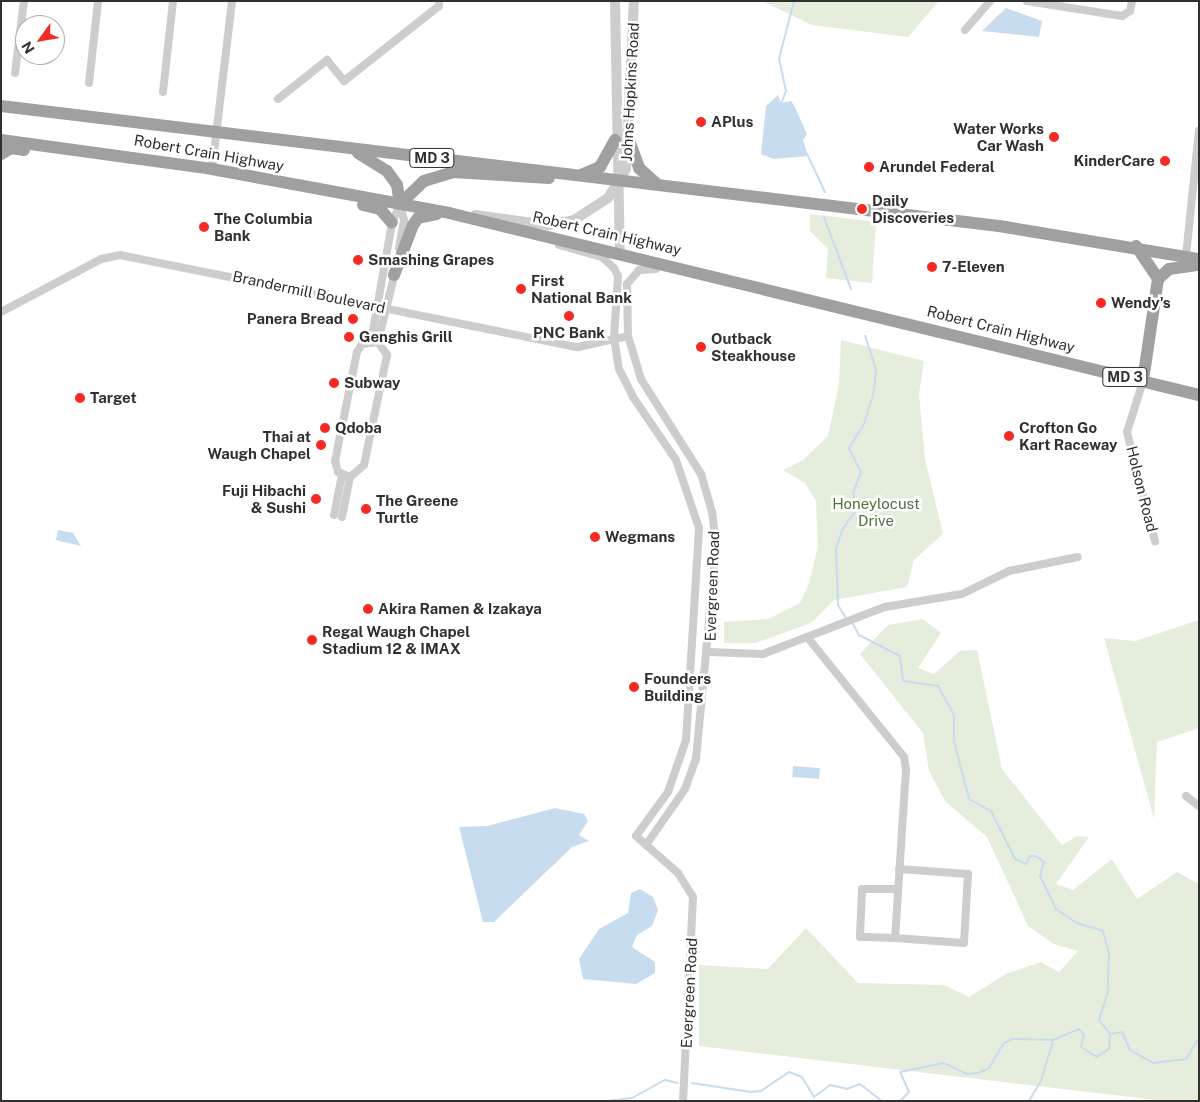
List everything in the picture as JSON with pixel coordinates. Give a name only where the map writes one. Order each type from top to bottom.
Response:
[{"type":"highway","name":"Robert Crain Highway","points":[[1,106],[618,181],[657,184],[1136,246],[1192,257]]},
{"type":"highway","name":"Robert Crain Highway","points":[[1,140],[105,152],[212,169],[481,220],[620,252],[1199,395]]},
{"type":"highway","points":[[400,204],[424,181],[453,172],[527,179],[580,175],[600,167],[616,140]]},
{"type":"highway","points":[[629,140],[639,168],[657,184]]},
{"type":"highway","points":[[343,147],[373,159],[387,172],[397,185],[400,204]]},
{"type":"highway","points":[[1,154],[11,148],[105,152]]},
{"type":"highway","points":[[249,176],[380,209],[392,223]]},
{"type":"highway","points":[[394,275],[418,218],[449,214]]},
{"type":"highway","points":[[1136,246],[1158,279]]},
{"type":"highway","points":[[1143,382],[1158,279],[1169,269],[1199,265]]},
{"type":"street","points":[[15,73],[24,1]]},
{"type":"street","points":[[89,83],[98,1]]},
{"type":"street","points":[[162,92],[173,1]]},
{"type":"street","points":[[212,169],[232,1]]},
{"type":"street","points":[[278,99],[327,60],[344,81],[439,6],[439,1]]},
{"type":"street","name":"Johns Hopkins Road","points":[[615,1],[616,140],[620,252]]},
{"type":"street","name":"Johns Hopkins Road","points":[[449,214],[549,225],[574,220],[592,212],[626,169],[629,140],[634,1]]},
{"type":"street","points":[[965,30],[990,1]]},
{"type":"street","points":[[1027,1],[1122,16],[1130,11],[1132,1]]},
{"type":"street","points":[[1192,257],[1199,131]]},
{"type":"street","points":[[338,516],[346,476],[364,465],[387,355],[374,342],[375,306],[392,223],[400,204]]},
{"type":"street","points":[[374,342],[388,308],[404,220],[400,204]]},
{"type":"street","points":[[481,220],[602,257],[618,276]]},
{"type":"street","name":"Evergreen Road","points":[[620,252],[614,338],[620,369],[633,397],[687,481],[699,528],[686,740],[668,792],[636,836],[678,873],[693,897],[683,1101]]},
{"type":"street","name":"Brandermill Boulevard","points":[[1,312],[101,259],[120,254],[578,348],[628,336]]},
{"type":"street","name":"Evergreen Road","points":[[646,845],[668,818],[696,759],[709,652],[716,548],[712,512],[690,453],[642,380],[628,336],[627,284],[639,270],[649,268],[779,292]]},
{"type":"street","points":[[346,476],[334,461],[356,352],[362,344],[374,342]]},
{"type":"street","name":"Holson Road","points":[[1143,382],[1128,432],[1155,541]]},
{"type":"street","points":[[709,652],[763,654],[840,626],[885,606],[962,594],[1009,571],[1078,557]]},
{"type":"street","points":[[808,638],[904,757],[894,938]]},
{"type":"street","points":[[1186,796],[1199,806]]},
{"type":"street","points":[[897,889],[862,888],[860,936],[964,943],[968,874],[899,869]]},
{"type":"green space","points":[[762,1],[939,1],[908,37],[812,25]]},
{"type":"green space","points":[[810,214],[876,222],[872,283],[826,278],[828,249],[810,231]]},
{"type":"green space","name":"Honeylocust Drive","points":[[841,340],[924,361],[919,394],[925,459],[943,534],[914,560],[907,587],[834,600],[811,623],[756,643],[724,643],[724,622],[768,619],[800,603],[808,586],[818,547],[816,501],[805,483],[783,470],[803,460],[828,436],[839,384]]},
{"type":"green space","points":[[923,619],[941,633],[918,668],[934,674],[960,651],[977,650],[1002,769],[1062,845],[1077,836],[1089,837],[1056,884],[1073,890],[1112,859],[1137,899],[1177,872],[1199,884],[1199,1101],[1165,1101],[699,1046],[699,965],[768,969],[806,928],[858,983],[944,985],[969,997],[1006,974],[1041,962],[1059,972],[1078,951],[1054,944],[1028,926],[987,837],[945,801],[929,771],[923,733],[860,654],[888,625]]},
{"type":"green space","points":[[1199,620],[1199,728],[1157,742],[1154,819],[1104,638],[1136,641]]},
{"type":"water","points":[[1006,8],[1042,21],[1039,37],[982,31]]},
{"type":"water","points":[[778,95],[781,103],[791,101],[794,105],[807,134],[803,140],[808,156],[774,159],[761,154],[766,106]]},
{"type":"water","points":[[58,530],[73,533],[81,546],[56,540]]},
{"type":"water","points":[[793,766],[820,768],[819,779],[792,777]]},
{"type":"water","points":[[555,808],[584,814],[588,821],[579,835],[589,841],[572,847],[494,922],[483,922],[459,827],[487,826]]},
{"type":"water","points":[[640,889],[653,897],[658,910],[652,926],[637,935],[632,947],[655,962],[655,973],[636,984],[583,979],[579,959],[599,929],[628,913],[631,893]]},
{"type":"waterway","points":[[781,104],[786,91],[779,59],[794,1]]},
{"type":"waterway","points":[[807,154],[825,192]]},
{"type":"waterway","points":[[824,217],[851,289]]},
{"type":"waterway","points":[[846,618],[838,605],[836,549],[842,530],[856,510],[853,493],[861,472],[849,448],[864,424],[874,391],[876,369],[865,336]]},
{"type":"waterway","points":[[852,622],[859,635],[900,656],[903,681],[938,686],[954,715],[954,741],[969,799],[991,811],[1015,859],[1026,864],[1030,856],[1036,856],[1044,862],[1040,876],[1056,909],[1077,923],[1103,931],[1109,954],[1108,992],[1099,1020],[1110,1034]]},
{"type":"waterway","points":[[900,1101],[909,1092],[900,1072],[944,1063],[967,1074],[978,1073],[989,1068],[1004,1043],[1013,1039],[1053,1040],[1079,1029],[1084,1035],[1081,1047],[1097,1057],[1109,1049],[1110,1034],[1122,1032],[1130,1050],[1153,1063],[1186,1059],[1199,1038]]},
{"type":"waterway","points":[[1029,1101],[1041,1081],[1053,1041]]},
{"type":"waterway","points":[[692,1083],[751,1092],[761,1091],[789,1072],[802,1077],[814,1097],[830,1085],[847,1089],[860,1084],[882,1101]]},
{"type":"waterway","points":[[607,1101],[632,1098],[665,1080],[678,1083]]},
{"type":"place","name":"APlus","points":[[701,122]]},
{"type":"place","name":"Water Works Car Wash","points":[[1054,137]]},
{"type":"place","name":"KinderCare","points":[[1165,161]]},
{"type":"place","name":"Arundel Federal","points":[[869,167]]},
{"type":"place","name":"Daily Discoveries","points":[[862,209]]},
{"type":"place","name":"The Columbia Bank","points":[[204,227]]},
{"type":"place","name":"Smashing Grapes","points":[[358,260]]},
{"type":"place","name":"7-Eleven","points":[[932,267]]},
{"type":"place","name":"First National Bank","points":[[521,289]]},
{"type":"place","name":"Wendy's","points":[[1101,303]]},
{"type":"place","name":"PNC Bank","points":[[569,316]]},
{"type":"place","name":"Panera Bread","points":[[353,319]]},
{"type":"place","name":"Genghis Grill","points":[[349,337]]},
{"type":"place","name":"Outback Steakhouse","points":[[701,347]]},
{"type":"place","name":"Subway","points":[[334,383]]},
{"type":"place","name":"Target","points":[[80,398]]},
{"type":"place","name":"Qdoba","points":[[325,428]]},
{"type":"place","name":"Crofton Go Kart Raceway","points":[[1009,436]]},
{"type":"place","name":"Thai at Waugh Chapel","points":[[321,445]]},
{"type":"place","name":"Fuji Hibachi & Sushi","points":[[316,499]]},
{"type":"place","name":"The Greene Turtle","points":[[366,509]]},
{"type":"place","name":"Wegmans","points":[[595,537]]},
{"type":"place","name":"Akira Ramen & Izakaya","points":[[368,609]]},
{"type":"place","name":"Regal Waugh Chapel Stadium 12 & IMAX","points":[[312,640]]},
{"type":"place","name":"Founders Building","points":[[634,687]]}]
